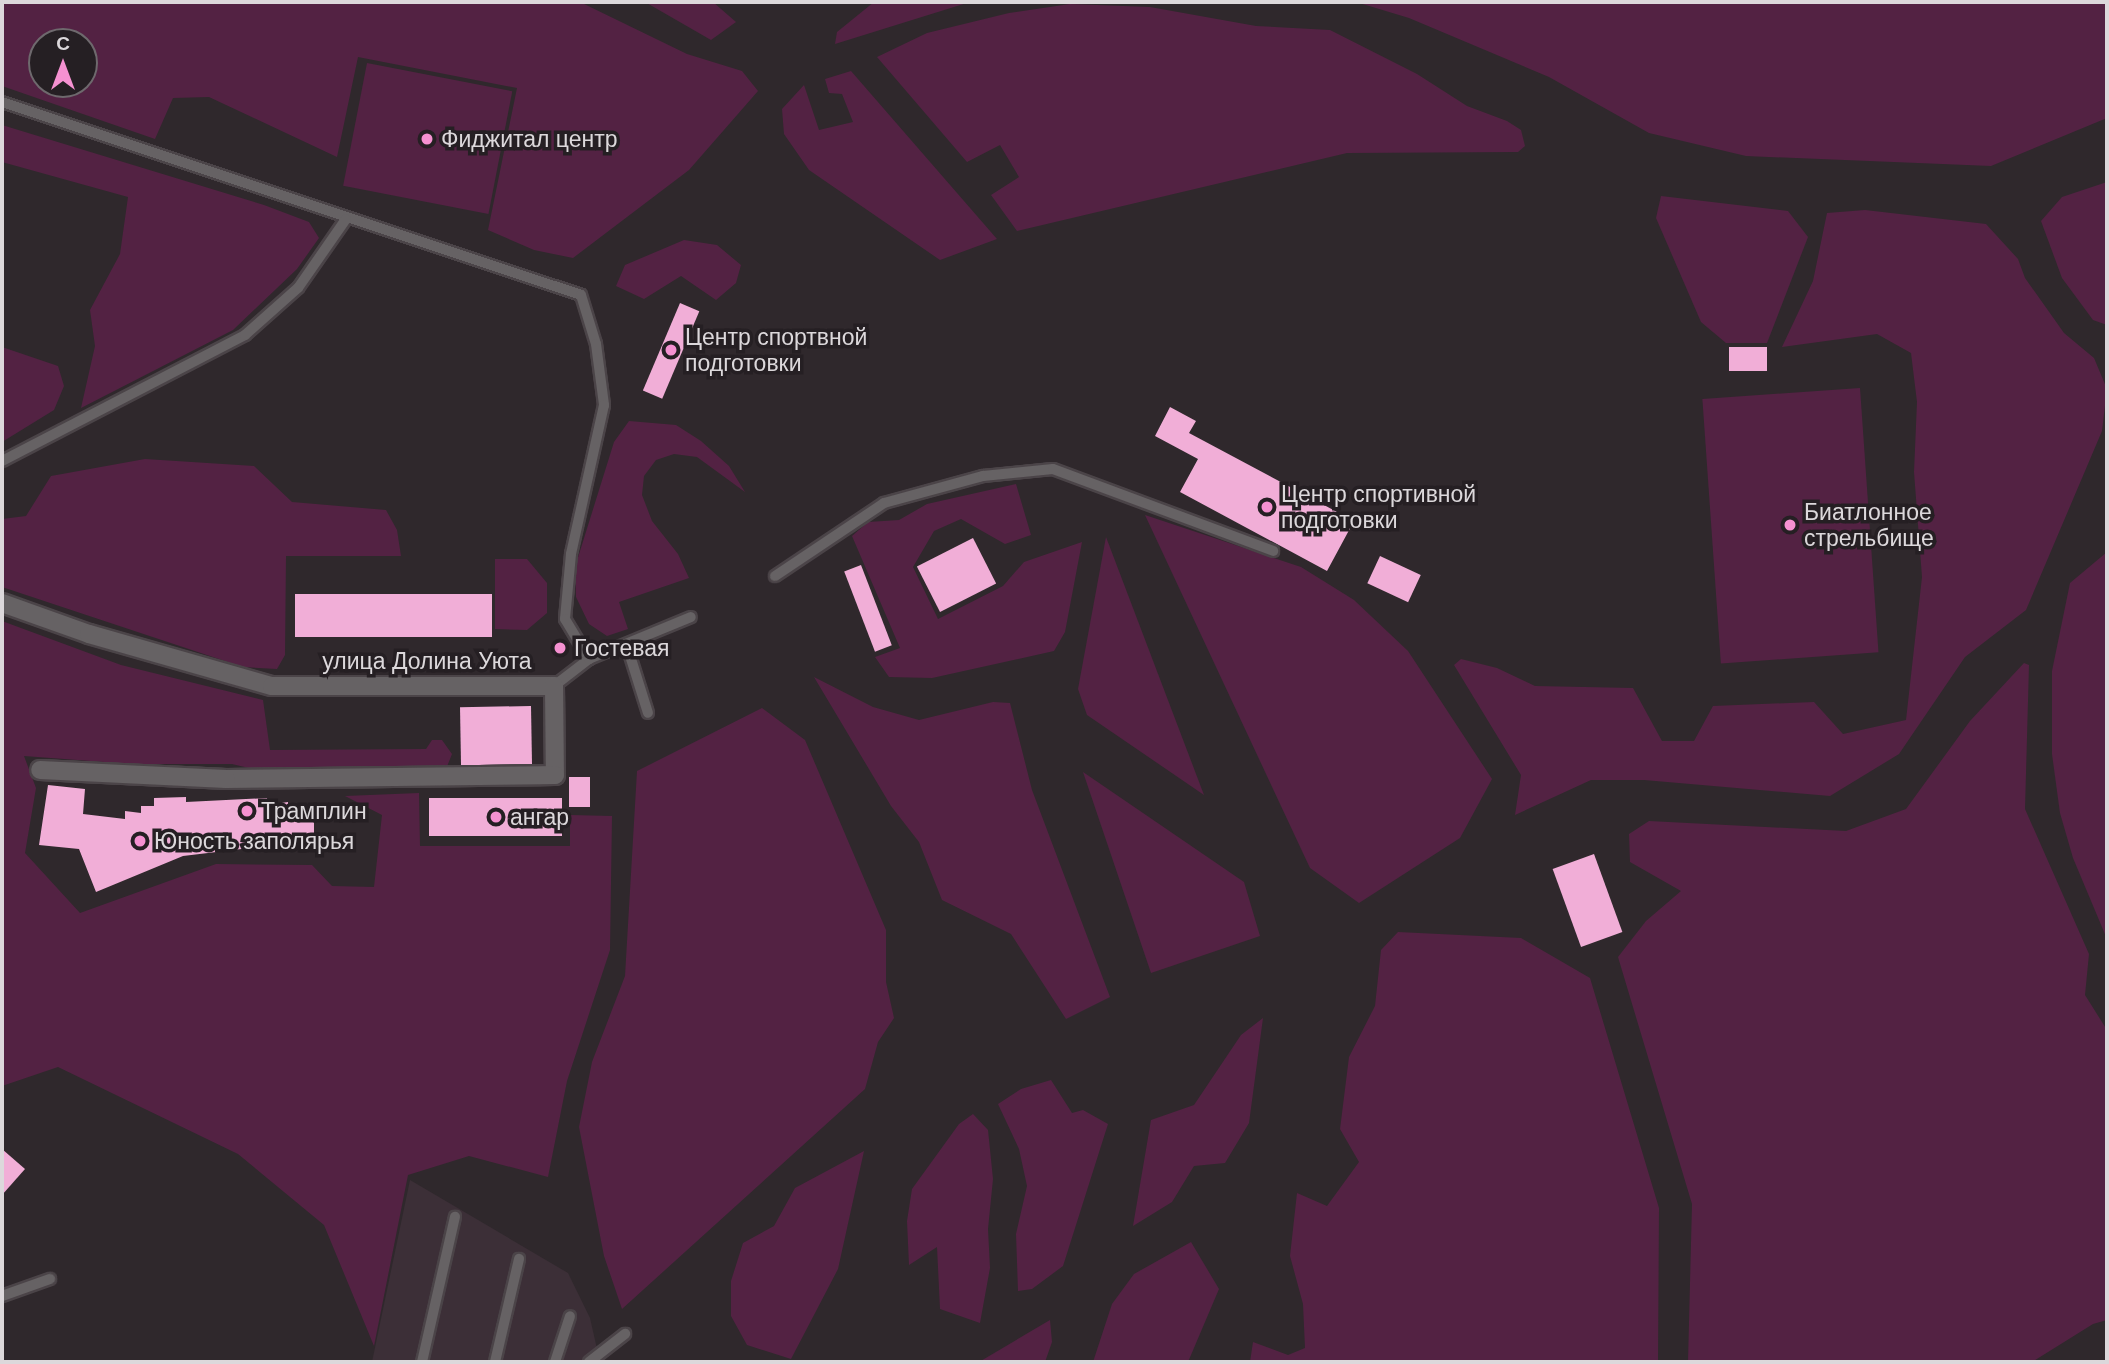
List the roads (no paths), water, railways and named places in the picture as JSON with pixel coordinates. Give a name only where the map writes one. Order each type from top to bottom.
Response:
[{"type":"street","name":"улица Долина Уюта","points":[[2,603],[89,634],[272,686],[554,685],[555,775],[226,779],[40,770]]},
{"type":"lane","points":[[2,102],[346,219],[581,295],[596,344],[604,405],[570,554],[565,619],[589,659]]},
{"type":"lane","points":[[2,461],[245,335],[298,288],[346,219]]},
{"type":"lane","points":[[775,576],[884,503],[983,476],[1054,469],[1273,551]]},
{"type":"lane","points":[[554,685],[589,659],[627,646],[691,617]]},
{"type":"lane","points":[[627,646],[648,713]]},
{"type":"lane","points":[[422,1362],[455,1216]]},
{"type":"lane","points":[[495,1362],[519,1259]]},
{"type":"lane","points":[[2,1296],[50,1279]]},
{"type":"lane","points":[[555,1362],[570,1316]]},
{"type":"lane","points":[[589,1362],[625,1334]]},
{"type":"place","name":"Фиджитал центр","points":[[427,139]]},
{"type":"place","name":"Центр спортвной подготовки","points":[[671,350]]},
{"type":"place","name":"Центр спортивной подготовки","points":[[1267,507]]},
{"type":"place","name":"Биатлонное стрельбище","points":[[1790,525]]},
{"type":"place","name":"Гостевая","points":[[560,648]]},
{"type":"place","name":"Трамплин","points":[[247,811]]},
{"type":"place","name":"ангар","points":[[496,817]]},
{"type":"place","name":"Юность заполярья","points":[[140,841]]}]
